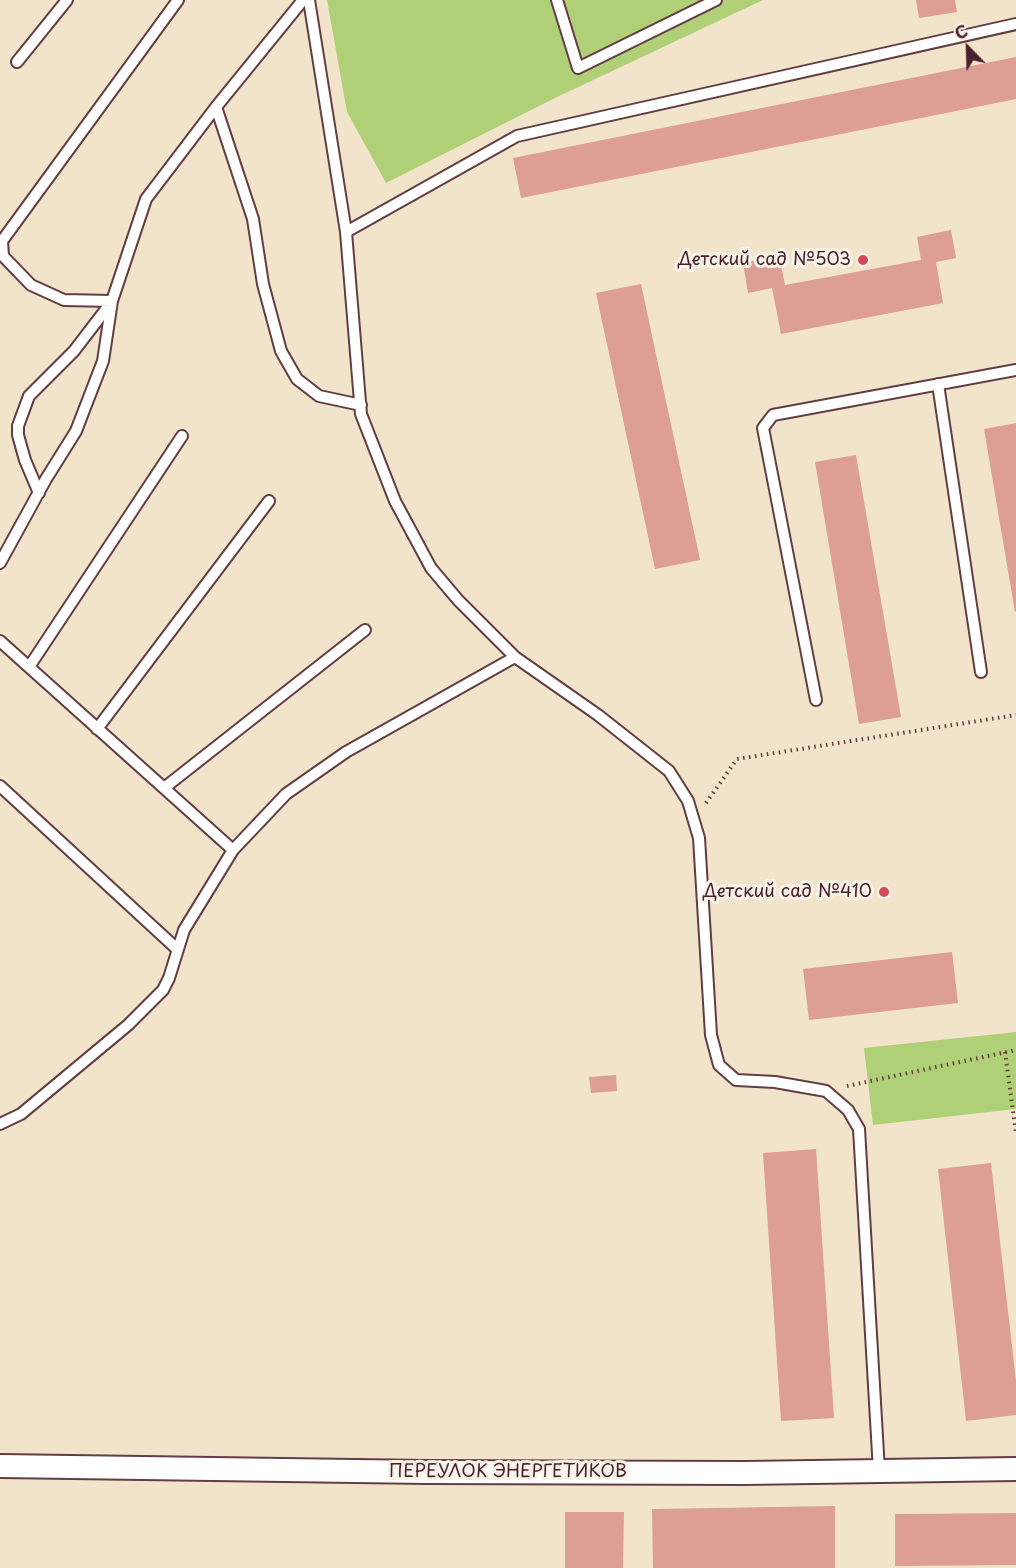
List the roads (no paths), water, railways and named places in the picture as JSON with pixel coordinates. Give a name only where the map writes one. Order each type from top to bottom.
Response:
[{"type":"street","name":"ПЕРЕУЛОК ЭНЕРГЕТИКОВ","points":[[0,1466],[426,1472],[1016,1469]]},
{"type":"lane","points":[[17,62],[67,0]]},
{"type":"lane","points":[[112,301],[64,300],[31,285],[3,256],[1,241],[178,0]]},
{"type":"lane","points":[[0,563],[76,431],[103,361],[112,301],[146,199],[216,107],[303,0]]},
{"type":"lane","points":[[309,0],[346,232],[361,414],[395,501],[431,568],[458,600],[515,657],[598,715],[669,771],[688,801],[699,838],[711,1035],[719,1065],[736,1080],[775,1082],[826,1091],[848,1110],[859,1129],[879,1471]]},
{"type":"lane","points":[[557,0],[578,68],[716,0]]},
{"type":"lane","points":[[346,232],[518,136],[1016,24]]},
{"type":"lane","points":[[216,107],[253,219],[263,284],[281,351],[297,379],[319,396],[361,405]]},
{"type":"lane","points":[[39,493],[25,460],[18,435],[18,426],[29,396],[74,351],[112,301]]},
{"type":"lane","points":[[816,700],[763,428],[773,415],[1016,370]]},
{"type":"lane","points":[[938,384],[981,672]]},
{"type":"lane","points":[[29,667],[182,436]]},
{"type":"lane","points":[[97,729],[269,501]]},
{"type":"lane","points":[[164,788],[365,630]]},
{"type":"lane","points":[[0,641],[233,850]]},
{"type":"lane","points":[[0,1124],[21,1114],[128,1026],[163,990],[170,978],[184,930],[233,850],[285,794],[346,752],[515,657]]},
{"type":"lane","points":[[0,786],[177,949]]},
{"type":"place","name":"Детский сад №503","points":[[863,260]]},
{"type":"place","name":"Детский сад №410","points":[[884,892]]}]
